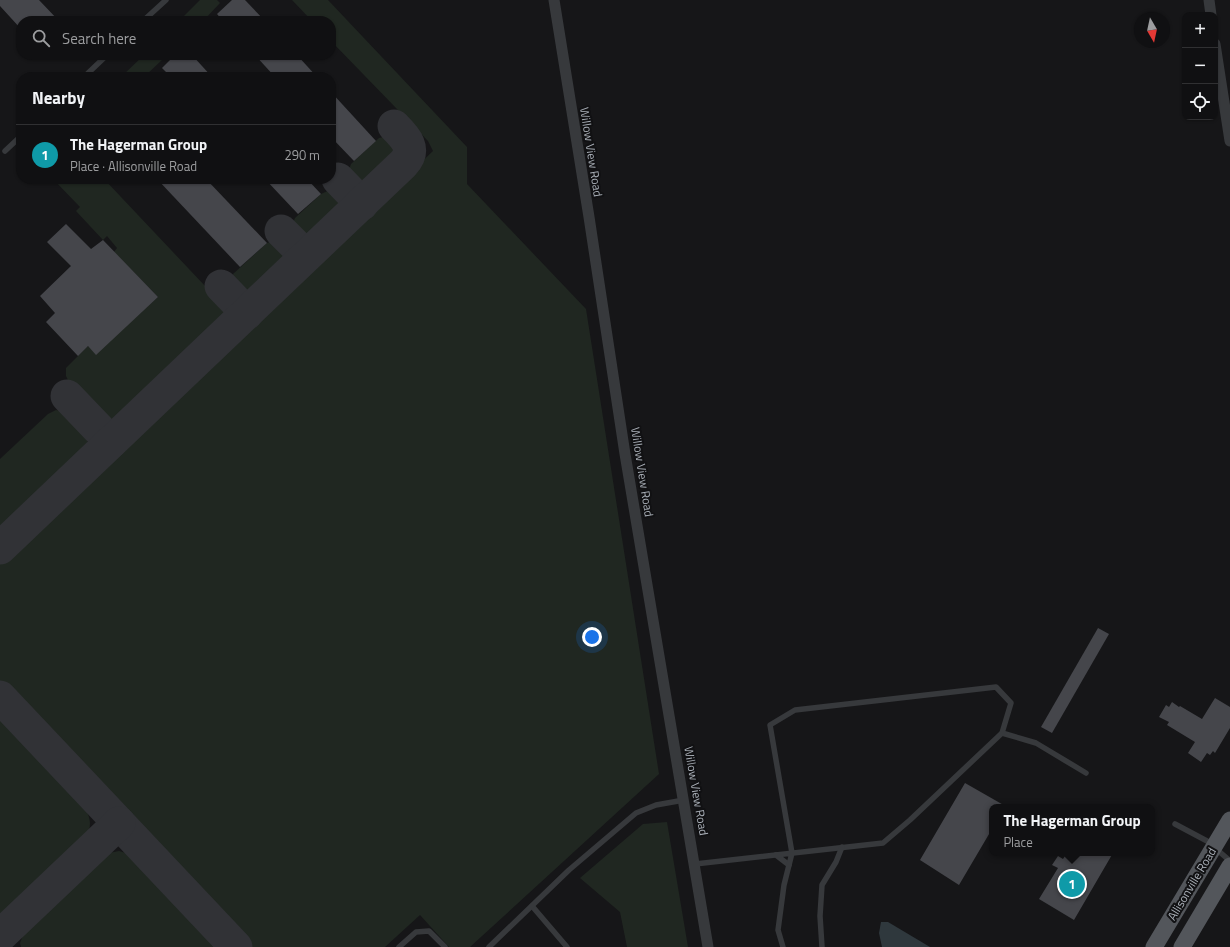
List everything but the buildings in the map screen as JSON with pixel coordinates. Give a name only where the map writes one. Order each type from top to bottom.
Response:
[{"type":"main road","name":"Allisonville Road","points":[[1154,947],[1230,820]]},
{"type":"main road","name":"Allisonville Road","points":[[1182,947],[1230,866]]},
{"type":"street","name":"Willow View Road","points":[[554,0],[625,454],[708,947]]},
{"type":"street","points":[[1209,0],[1211,12]]},
{"type":"street","points":[[1216,48],[1230,141]]},
{"type":"lane","points":[[148,16],[166,0]]},
{"type":"lane","points":[[89,72],[102,60]]},
{"type":"lane","points":[[5,151],[16,141]]},
{"type":"lane","points":[[695,864],[776,855],[792,853],[883,842],[910,820],[1002,733],[1011,703],[996,687],[795,710],[770,725],[792,853],[784,885],[778,930],[783,947]]},
{"type":"lane","points":[[1002,733],[1036,743],[1086,773]]},
{"type":"lane","points":[[489,947],[569,870],[636,813],[656,805],[684,800]]},
{"type":"lane","points":[[1175,824],[1207,841],[1230,861]]},
{"type":"lane","points":[[822,947],[820,916],[822,885],[836,862],[842,847]]},
{"type":"lane","points":[[776,855],[789,865]]},
{"type":"lane","points":[[532,906],[567,947]]},
{"type":"lane","points":[[399,947],[416,932],[429,931],[445,947]]},
{"type":"shaded area","points":[[200,0],[217,0],[220,3],[208,16],[184,16]]},
{"type":"shaded area","points":[[292,0],[328,0],[467,147],[467,184],[586,309],[659,774],[470,947],[449,947],[420,915],[385,947],[251,947],[0,681],[0,564],[433,151],[428,141],[336,46],[336,16],[307,16]]},
{"type":"shaded area","points":[[139,60],[162,60],[149,72],[126,72]]},
{"type":"shaded area","points":[[383,137],[389,139],[394,144],[395,156],[368,182],[358,183],[348,173],[351,164],[379,138]]},
{"type":"shaded area","points":[[58,184],[109,184],[222,304],[225,315],[223,319],[119,418],[110,420],[102,417],[68,380],[66,376],[66,368],[88,346],[96,354],[158,297],[114,252],[117,248],[107,236],[103,240],[76,211],[80,207]]},
{"type":"shaded area","points":[[332,189],[341,199],[341,207],[312,235],[304,236],[298,232],[294,225],[295,218],[321,194]]},
{"type":"shaded area","points":[[273,241],[282,248],[286,259],[253,291],[244,293],[236,285],[233,274],[267,243]]},
{"type":"shaded area","points":[[56,410],[67,413],[85,433],[88,444],[86,449],[0,530],[0,459],[48,414]]},
{"type":"shaded area","points":[[0,715],[84,806],[90,822],[86,839],[8,912],[0,915]]},
{"type":"shaded area","points":[[667,822],[688,947],[627,947],[620,912],[580,878],[643,824]]},
{"type":"shaded area","points":[[119,851],[137,859],[220,947],[21,947],[20,943],[26,927],[104,854]]},
{"type":"shaded area","points":[[881,922],[888,922],[930,947],[882,947],[879,933]]},
{"type":"taxiway","points":[[0,548],[403,164],[409,153],[408,144],[406,139],[394,126]]},
{"type":"taxiway","points":[[338,179],[362,204]]},
{"type":"taxiway","points":[[281,231],[306,256]]},
{"type":"taxiway","points":[[221,286],[247,313]]},
{"type":"taxiway","points":[[67,396],[111,442]]},
{"type":"taxiway","points":[[0,697],[236,947]]},
{"type":"taxiway","points":[[0,936],[119,823]]},
{"type":"place","name":"The Hagerman Group","points":[[1072,884]]}]
